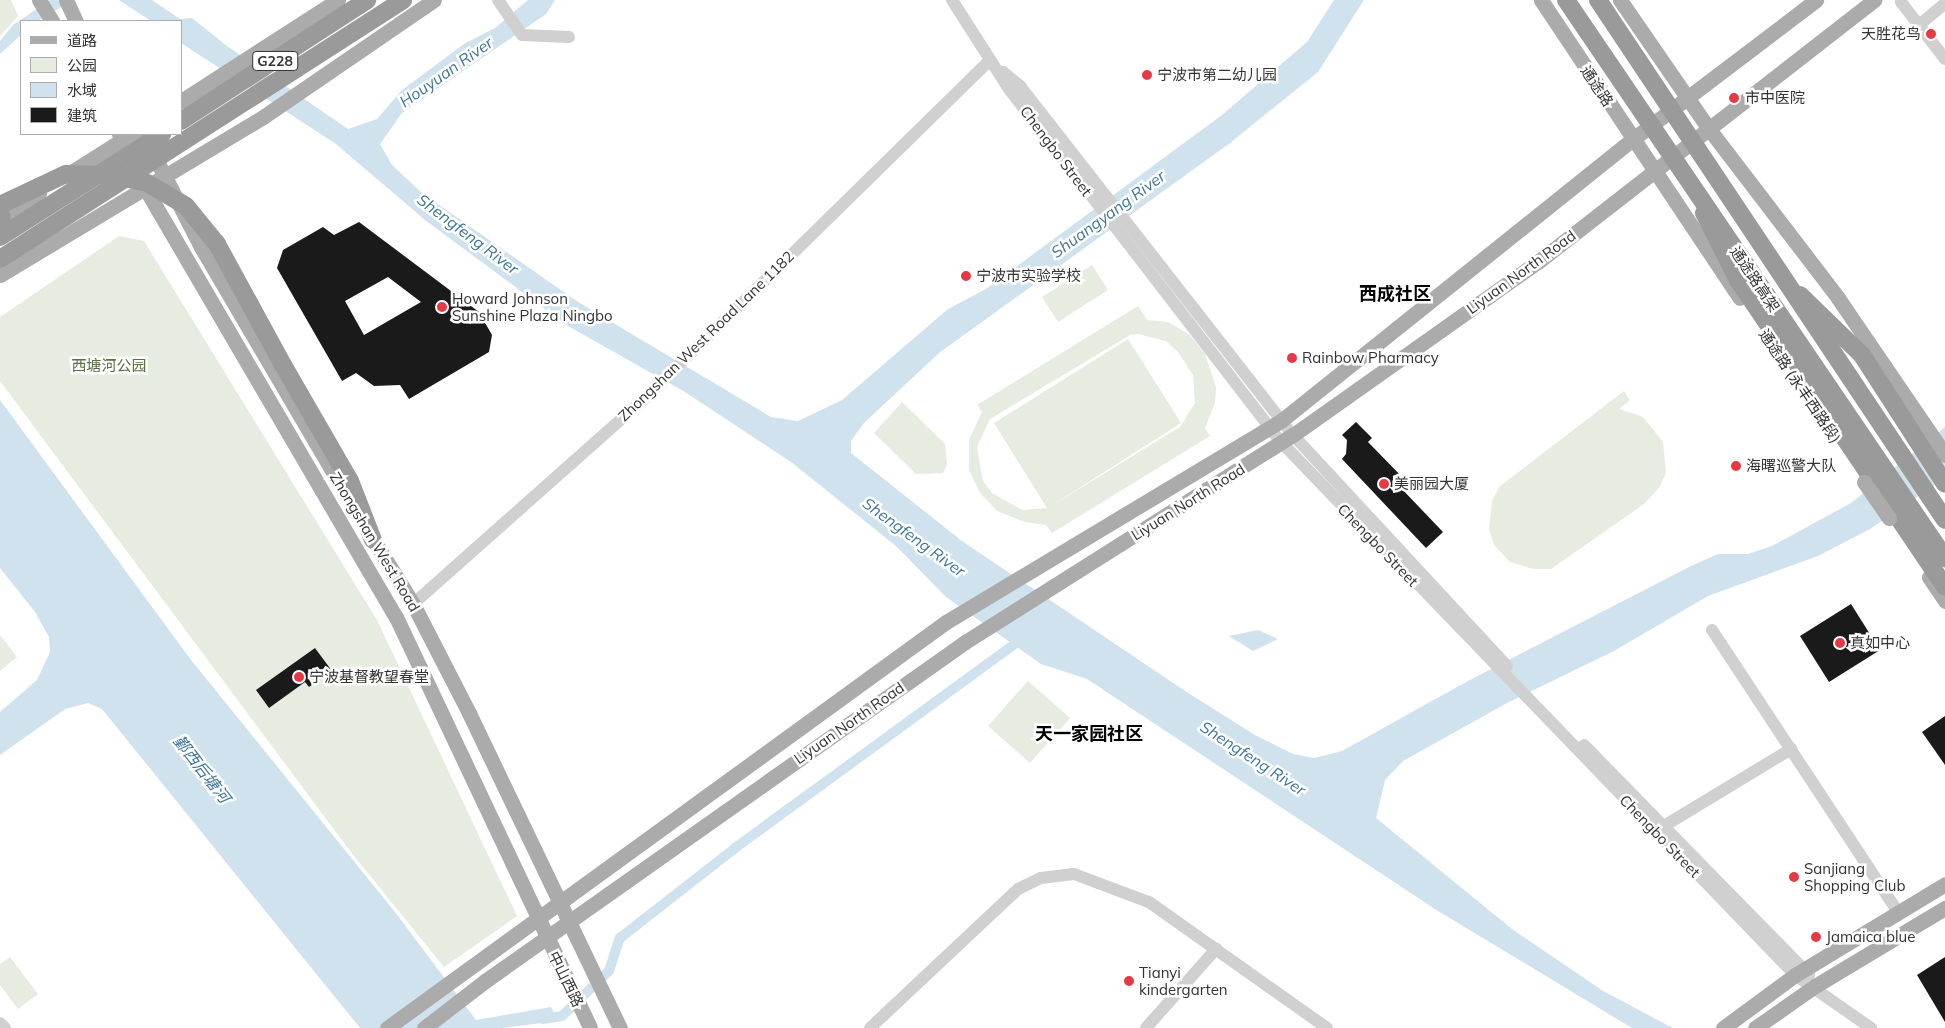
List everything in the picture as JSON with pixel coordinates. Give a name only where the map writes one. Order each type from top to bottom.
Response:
[{"type":"highway","name":"G228","points":[[182,120],[368,0]]},
{"type":"highway","name":"G228","points":[[0,259],[403,0]]},
{"type":"highway","name":"通途路高架","points":[[1566,0],[1945,558]]},
{"type":"highway","name":"通途路高架","points":[[1598,0],[1790,285],[1945,520]]},
{"type":"highway","points":[[0,237],[160,135]]},
{"type":"highway","points":[[1,215],[66,174],[112,175],[147,183],[186,206],[217,244],[350,481],[373,540]]},
{"type":"highway","points":[[1684,175],[1738,280],[1945,587]]},
{"type":"highway","points":[[1790,285],[1862,355],[1945,484]]},
{"type":"main road","points":[[39,0],[51,20]]},
{"type":"main road","points":[[66,0],[76,20]]},
{"type":"main road","points":[[182,100],[338,0]]},
{"type":"main road","points":[[0,275],[263,117],[434,0]]},
{"type":"main road","name":"通途路","points":[[1541,0],[1655,171]]},
{"type":"main road","points":[[1620,0],[1709,130],[1838,298],[1945,455]]},
{"type":"main road","name":"Liyuan North Road","points":[[387,1028],[536,917],[946,622],[1276,424],[1633,139],[1816,0]]},
{"type":"main road","name":"Liyuan North Road","points":[[424,1028],[570,918],[965,642],[1288,439],[1539,261],[1874,0]]},
{"type":"main road","name":"Zhongshan West Road","points":[[145,135],[167,176],[201,247],[373,540],[413,604],[562,900],[589,960]]},
{"type":"main road","points":[[1,215],[124,136]]},
{"type":"main road","name":"Zhongshan West Road","points":[[124,136],[146,188],[396,617],[545,936]]},
{"type":"main road","name":"通途路 (永丰西路段)","points":[[1655,171],[1945,601]]},
{"type":"main road","points":[[1724,1028],[1800,972],[1899,914],[1945,884]]},
{"type":"main road","points":[[1755,1028],[1815,986],[1945,908]]},
{"type":"main road","name":"中山西路","points":[[545,936],[588,1025]]},
{"type":"main road","name":"中山西路","points":[[589,960],[620,1028]]},
{"type":"street","points":[[498,0],[522,34],[568,37]]},
{"type":"street","name":"Chengbo Street","points":[[952,0],[990,60],[1288,439],[1537,704],[1800,972],[1815,986],[1871,1028]]},
{"type":"street","points":[[1901,2],[1945,59]]},
{"type":"street","points":[[1918,26],[1945,4]]},
{"type":"street","name":"Zhongshan West Road Lane 1182","points":[[413,604],[645,398],[990,60]]},
{"type":"street","points":[[1712,630],[1899,914]]},
{"type":"street","name":"Chengbo Street","points":[[1537,704],[1664,826],[1800,972]]},
{"type":"street","points":[[1664,826],[1790,749]]},
{"type":"street","points":[[870,1028],[1018,889],[1041,878],[1074,874],[1117,887],[1149,902],[1327,1028]]},
{"type":"street","points":[[1146,1028],[1216,949]]},
{"type":"street","points":[[0,1023],[5,1028]]},
{"type":"green space","points":[[0,0],[11,0],[18,16],[0,36]]},
{"type":"green space","name":"西塘河公园","points":[[119,236],[144,241],[377,620],[517,916],[444,967],[350,851],[0,381],[0,317]]},
{"type":"green space","points":[[1092,265],[1108,290],[1058,322],[1042,297]]},
{"type":"green space","points":[[1138,306],[1147,320],[1168,322],[1190,335],[1205,354],[1216,387],[1215,403],[1205,428],[1210,436],[1052,533],[1046,525],[1025,522],[997,511],[980,493],[969,470],[969,440],[982,412],[977,405]],"holes":[[[1138,334],[1166,341],[1178,352],[1193,375],[1195,403],[1180,427],[1048,508],[1181,423],[1128,339],[994,423],[1047,508],[1022,510],[992,493],[983,481],[977,447],[990,419],[1130,335]]]},
{"type":"green space","points":[[1624,391],[1630,400],[1619,409],[1643,417],[1663,442],[1666,473],[1659,488],[1644,504],[1551,569],[1533,569],[1510,562],[1494,545],[1489,529],[1492,501],[1499,487]]},
{"type":"green space","points":[[902,402],[945,444],[947,464],[943,473],[916,474],[874,433]]},
{"type":"green space","points":[[0,635],[17,657],[0,671]]},
{"type":"green space","points":[[1028,681],[1070,718],[1030,763],[988,726]]},
{"type":"green space","points":[[10,957],[38,994],[18,1009],[0,985],[0,964]]},
{"type":"water","points":[[50,0],[73,0],[40,20],[20,20]]},
{"type":"water","points":[[119,0],[152,0],[180,19],[192,18],[227,46],[348,129],[377,119],[402,90],[464,44],[495,28],[528,0],[555,0],[546,14],[402,113],[380,144],[392,165],[422,193],[578,302],[771,417],[798,421],[842,400],[948,309],[986,289],[1222,115],[1307,42],[1334,0],[1364,0],[1318,72],[1230,143],[939,353],[864,423],[851,441],[851,453],[962,541],[1185,691],[1255,735],[1293,754],[1314,758],[1342,751],[1466,682],[1691,566],[1718,554],[1748,554],[1772,546],[1851,503],[1945,427],[1945,478],[1870,529],[1818,556],[1708,596],[1614,651],[1507,703],[1403,761],[1385,780],[1376,818],[1512,929],[1603,991],[1673,1028],[1632,1028],[1438,911],[1087,679],[1041,664],[946,597],[896,546],[791,462],[685,392],[568,326],[425,220],[336,144],[182,44],[182,20],[149,20]]},
{"type":"water","points":[[20,20],[20,36],[0,54],[0,41],[13,25]]},
{"type":"water","name":"鄞西后塘河","points":[[0,400],[191,660],[395,912],[476,1020],[551,1007],[558,1021],[502,1028],[360,1028],[102,709],[88,703],[65,709],[0,755],[0,712],[37,680],[50,652],[49,637],[35,612],[0,568]]},
{"type":"water","points":[[1258,630],[1278,639],[1253,651],[1229,636]]},
{"type":"building","name":"Howard Johnson Sunshine Plaza Ningbo","points":[[359,222],[479,312],[492,335],[489,352],[409,399],[400,385],[374,386],[356,373],[342,381],[277,268],[283,250],[323,227],[334,235]],"holes":[[[388,277],[421,302],[364,335],[345,301]]]},
{"type":"building","name":"美丽园大厦","points":[[1356,422],[1372,438],[1368,442],[1406,481],[1400,487],[1443,532],[1426,548],[1342,459],[1346,454],[1347,440],[1342,435]]},
{"type":"building","name":"真如中心","points":[[1851,604],[1880,650],[1829,682],[1800,636]]},
{"type":"building","name":"宁波基督教望春堂","points":[[315,648],[332,671],[309,687],[305,682],[269,708],[256,690]]},
{"type":"building","points":[[1945,716],[1945,765],[1922,732]]},
{"type":"building","points":[[1945,957],[1945,1022],[1917,975]]},
{"type":"waterway","points":[[543,1019],[562,1016],[609,971],[620,938],[735,848],[1024,637]]},
{"type":"place","name":"天胜花鸟","points":[[1931,34]]},
{"type":"place","name":"宁波市第二幼儿园","points":[[1147,75]]},
{"type":"place","name":"市中医院","points":[[1734,98]]},
{"type":"place","name":"宁波市实验学校","points":[[966,276]]},
{"type":"place","name":"Howard Johnson Sunshine Plaza Ningbo","points":[[442,307]]},
{"type":"place","name":"Rainbow Pharmacy","points":[[1292,358]]},
{"type":"place","name":"海曙巡警大队","points":[[1736,466]]},
{"type":"place","name":"美丽园大厦","points":[[1384,484]]},
{"type":"place","name":"真如中心","points":[[1840,643]]},
{"type":"place","name":"宁波基督教望春堂","points":[[299,677]]},
{"type":"place","name":"Sanjiang Shopping Club","points":[[1794,877]]},
{"type":"place","name":"Jamaica blue","points":[[1816,937]]},
{"type":"place","name":"Tianyi kindergarten","points":[[1129,981]]},
{"type":"district","name":"西成社区","points":[[1395,294]]},
{"type":"district","name":"天一家园社区","points":[[1089,734]]},
{"type":"water label","name":"Houyuan River","points":[[446,72]]},
{"type":"water label","name":"Shuangyang River","points":[[1108,214]]},
{"type":"water label","name":"Shengfeng River","points":[[468,234]]},
{"type":"water label","name":"Shengfeng River","points":[[914,537]]},
{"type":"water label","name":"Shengfeng River","points":[[1253,758]]}]
